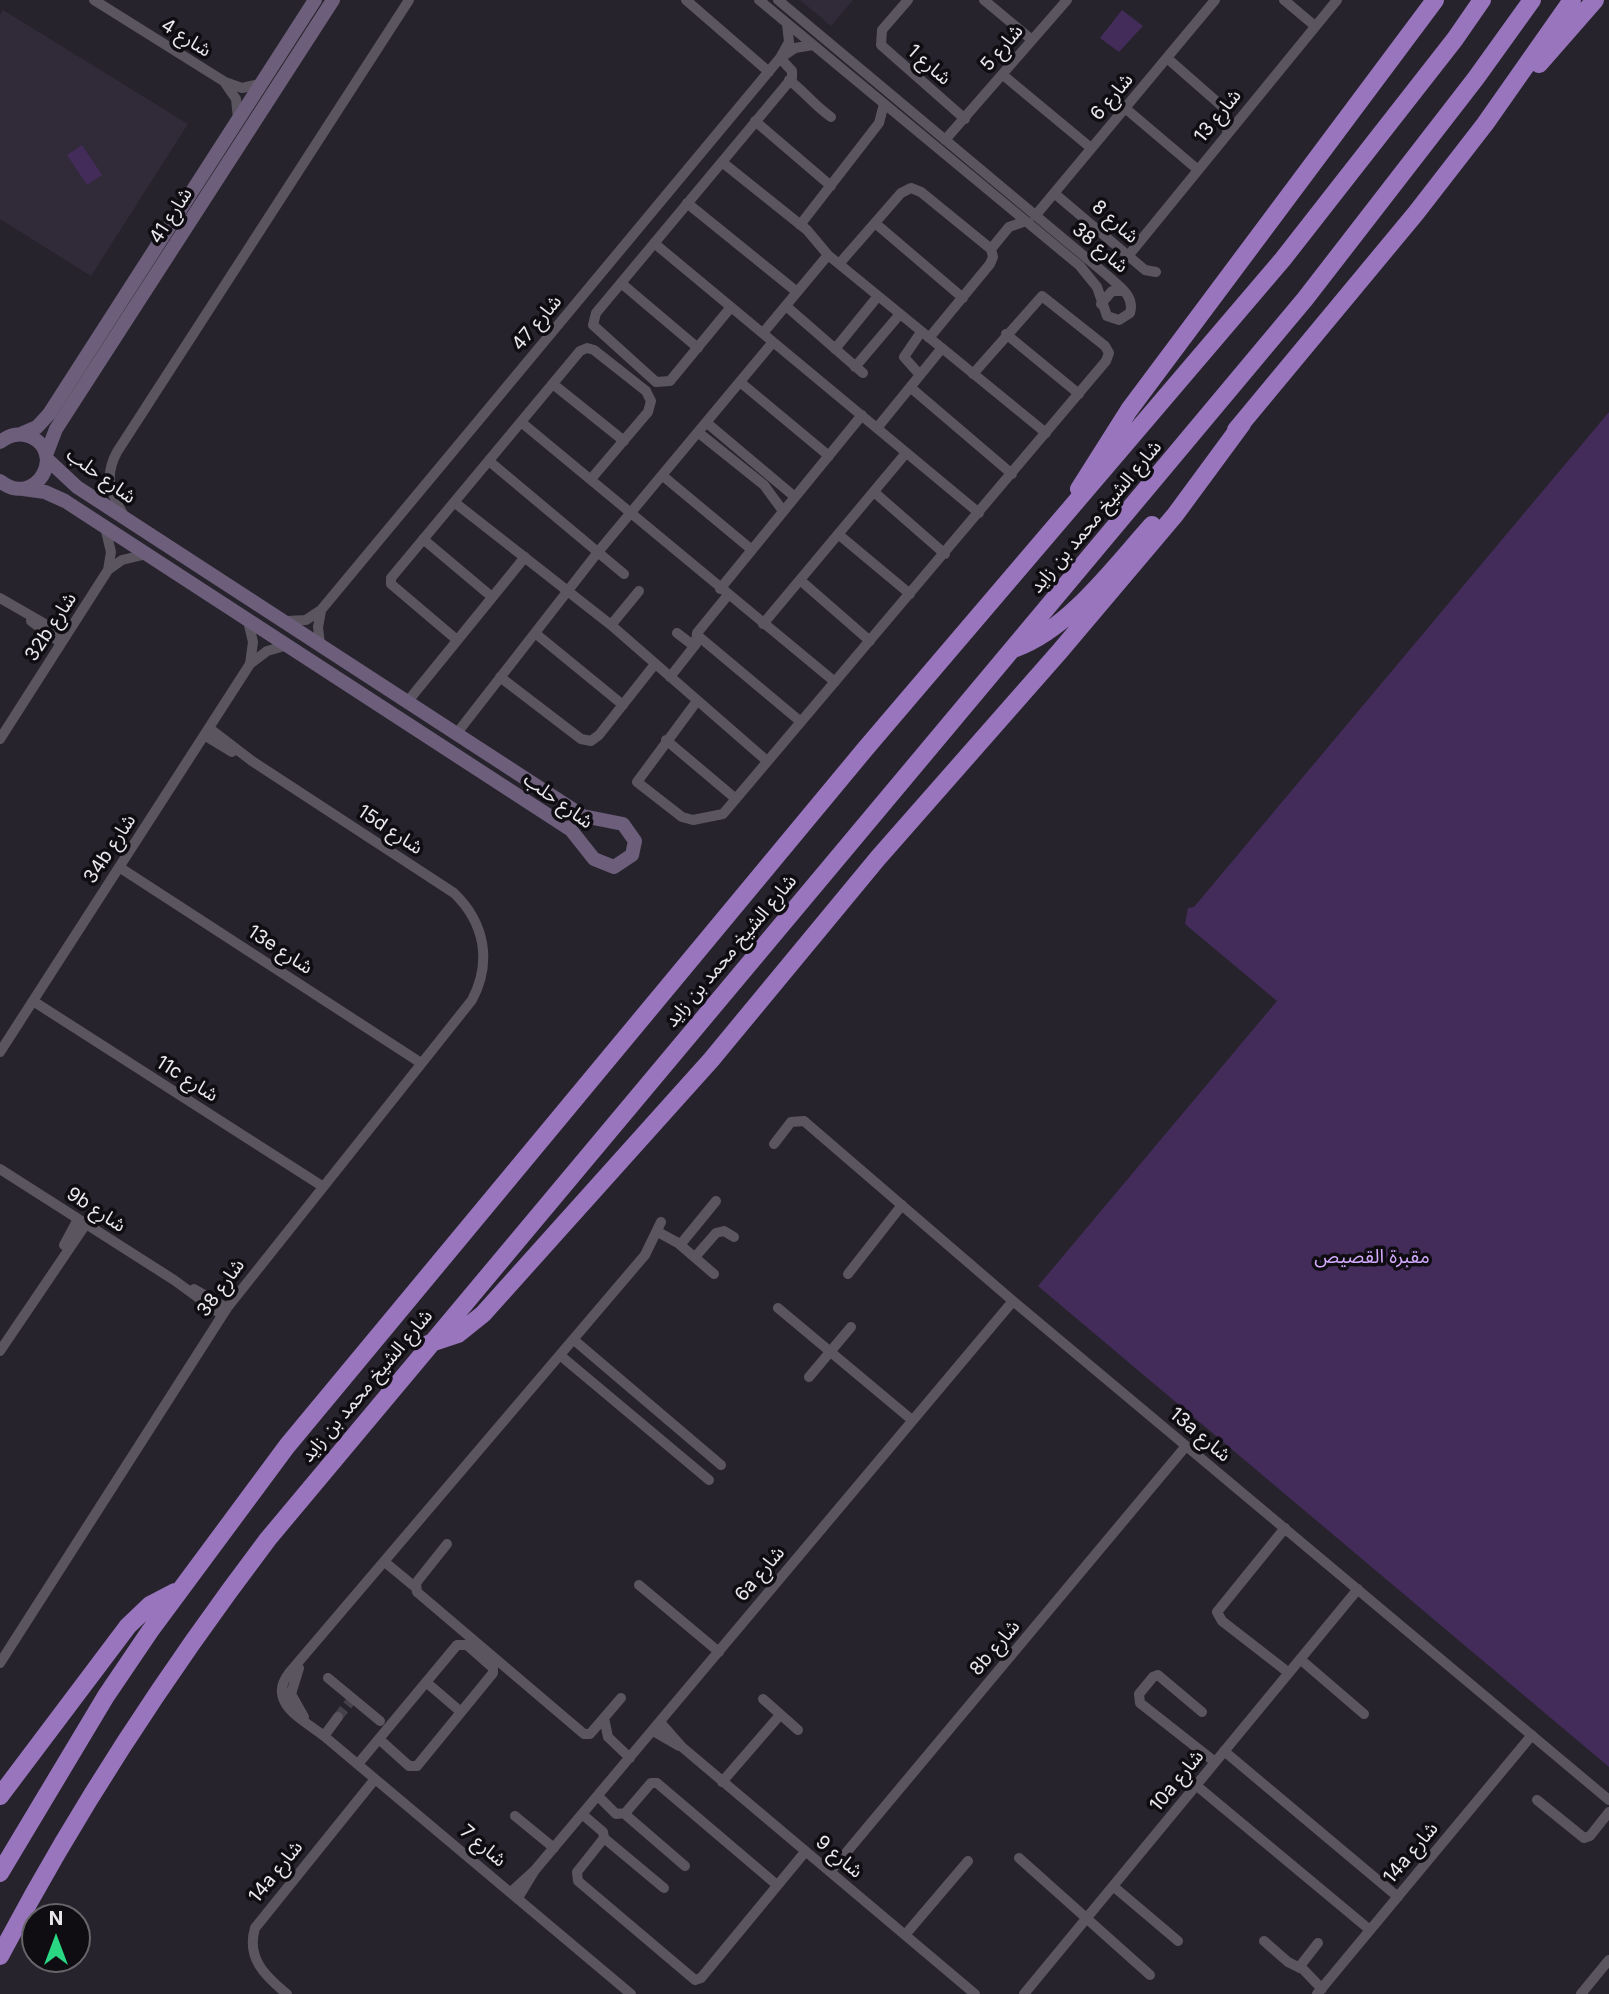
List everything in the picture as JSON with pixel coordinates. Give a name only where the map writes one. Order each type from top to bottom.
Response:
[{"type":"highway","points":[[1064,517],[1110,435],[1435,0]]},
{"type":"highway","name":"شارع الشيخ محمد بن زايد","points":[[0,1873],[106,1696],[178,1591],[334,1388],[866,748],[1283,259],[1482,0]]},
{"type":"highway","name":"شارع الشيخ محمد بن زايد","points":[[0,1956],[80,1812],[189,1646],[268,1539],[428,1344],[1305,299],[1460,99],[1532,0]]},
{"type":"highway","points":[[1013,649],[1038,639],[1060,622],[1242,424],[1348,298],[1485,124],[1572,0]]},
{"type":"highway","points":[[1485,124],[1595,0]]},
{"type":"highway","points":[[428,1344],[458,1334],[484,1314],[696,1077],[878,858],[1156,538],[1242,424]]},
{"type":"highway","points":[[0,1796],[128,1626],[150,1605],[178,1591]]},
{"type":"street","name":"شارع 4","points":[[94,0],[225,82],[242,88],[260,85]]},
{"type":"street","name":"شارع 41","points":[[0,442],[11,434],[37,427],[49,414],[315,0]]},
{"type":"street","name":"شارع 41","points":[[23,489],[41,479],[61,422],[333,0]]},
{"type":"street","points":[[125,518],[110,488],[108,476],[117,452],[410,0]]},
{"type":"street","points":[[686,0],[769,72]]},
{"type":"street","name":"شارع 38","points":[[759,0],[1012,209],[1031,218],[1124,291],[1132,304],[1130,313],[1123,319],[1107,316],[1097,287],[1087,272],[1031,218],[947,142],[778,0]]},
{"type":"street","name":"شارع 1","points":[[908,0],[882,30],[881,45],[965,119]]},
{"type":"street","points":[[984,0],[1032,40]]},
{"type":"street","name":"شارع 5","points":[[947,142],[1066,0]]},
{"type":"street","name":"شارع 6","points":[[1031,218],[1215,0]]},
{"type":"street","points":[[1284,0],[1315,26]]},
{"type":"street","name":"شارع 13","points":[[1128,256],[1227,131],[1337,0]]},
{"type":"street","name":"شارع 47","points":[[321,610],[769,72],[789,42],[787,24]]},
{"type":"street","name":"شارع 47","points":[[780,58],[795,48],[813,45]]},
{"type":"street","points":[[731,307],[670,381],[656,382],[593,325],[596,313],[789,80],[792,71],[780,58]]},
{"type":"street","points":[[1167,58],[1218,102],[1227,116],[1227,131]]},
{"type":"street","points":[[1003,75],[1091,148]]},
{"type":"street","points":[[789,80],[811,96],[817,106],[831,117]]},
{"type":"street","points":[[225,82],[236,99],[238,119]]},
{"type":"street","points":[[1218,102],[1232,108],[1247,107]]},
{"type":"street","points":[[800,225],[879,123],[884,104]]},
{"type":"street","points":[[1125,108],[1198,169]]},
{"type":"street","points":[[879,123],[898,116]]},
{"type":"street","points":[[755,121],[831,186]]},
{"type":"street","points":[[722,162],[800,225],[828,256],[1046,433]]},
{"type":"street","points":[[839,264],[905,189],[916,189],[991,249],[993,257],[990,264],[963,298],[904,357],[920,375]]},
{"type":"street","name":"شارع 8","points":[[1054,193],[1145,270],[1156,272]]},
{"type":"street","points":[[687,203],[797,292]]},
{"type":"street","points":[[1009,227],[1012,209]]},
{"type":"street","points":[[991,249],[1009,227],[1031,218]]},
{"type":"street","points":[[875,223],[963,298]]},
{"type":"street","points":[[654,243],[979,513]]},
{"type":"street","points":[[763,333],[828,256]]},
{"type":"street","points":[[621,283],[698,348]]},
{"type":"street","points":[[1101,304],[1112,291],[1124,291]]},
{"type":"street","points":[[835,349],[878,296]]},
{"type":"street","points":[[697,701],[637,779],[640,788],[690,821],[720,816],[736,799],[1079,394],[1106,361],[1108,349],[1048,298],[1042,296],[1036,299],[973,374]]},
{"type":"street","points":[[786,306],[859,370],[900,314]]},
{"type":"street","points":[[1006,334],[1079,394]]},
{"type":"street","points":[[457,733],[598,552],[773,342]]},
{"type":"street","points":[[457,640],[390,581],[580,351],[587,348],[594,350],[646,391],[650,406],[591,479]]},
{"type":"street","points":[[877,428],[942,348]]},
{"type":"street","points":[[740,382],[829,456]]},
{"type":"street","points":[[553,384],[624,441]]},
{"type":"street","points":[[910,387],[1012,474]]},
{"type":"street","points":[[670,677],[694,646],[697,635],[752,550],[862,415]]},
{"type":"street","points":[[521,422],[835,682]]},
{"type":"street","points":[[707,423],[795,497]]},
{"type":"street","points":[[699,433],[764,485],[783,512]]},
{"type":"street","name":"شارع حلب","points":[[0,481],[8,486],[55,496],[104,526],[571,830],[600,863],[614,867],[632,855],[633,834],[623,824],[583,816],[287,621],[77,487],[47,457],[40,443],[11,434]]},
{"type":"street","points":[[763,624],[906,453]]},
{"type":"street","points":[[489,461],[624,574]]},
{"type":"street","points":[[663,476],[752,550]]},
{"type":"street","points":[[874,492],[945,554]]},
{"type":"street","points":[[454,502],[611,625],[767,761]]},
{"type":"street","points":[[104,526],[111,552],[108,570]]},
{"type":"street","points":[[838,534],[910,594]]},
{"type":"street","points":[[424,539],[492,597]]},
{"type":"street","points":[[108,570],[122,560],[147,554]]},
{"type":"street","points":[[408,701],[525,557]]},
{"type":"street","name":"32b شارع","points":[[0,739],[108,570]]},
{"type":"street","points":[[800,580],[870,641]]},
{"type":"street","points":[[611,625],[639,592]]},
{"type":"street","points":[[0,598],[64,640]]},
{"type":"street","points":[[287,621],[306,620],[321,610]]},
{"type":"street","points":[[320,644],[318,627],[321,610]]},
{"type":"street","points":[[248,620],[253,642],[250,664]]},
{"type":"street","points":[[535,633],[623,705]]},
{"type":"street","points":[[677,633],[694,646]]},
{"type":"street","points":[[697,635],[801,722]]},
{"type":"street","name":"34b شارع","points":[[0,1052],[250,664],[267,651],[288,645]]},
{"type":"street","points":[[500,677],[586,741],[596,739],[655,664]]},
{"type":"street","name":"15d شارع","points":[[207,731],[454,893],[475,919],[484,950]]},
{"type":"street","points":[[666,740],[736,799]]},
{"type":"street","name":"13e شارع","points":[[119,867],[421,1063]]},
{"type":"street","name":"شارع 38","points":[[0,1663],[224,1311],[477,991],[483,971],[484,950]]},
{"type":"street","name":"11c شارع","points":[[33,1001],[322,1186]]},
{"type":"street","name":"13a شارع","points":[[774,1144],[791,1122],[802,1120],[1013,1301],[1609,1800]]},
{"type":"street","name":"9b شارع","points":[[0,1169],[224,1311]]},
{"type":"street","points":[[680,1244],[716,1201]]},
{"type":"street","points":[[848,1274],[902,1205]]},
{"type":"street","points":[[0,1351],[82,1221]]},
{"type":"street","points":[[698,1222],[713,1235]]},
{"type":"street","points":[[621,1698],[590,1734],[584,1734],[415,1587],[404,1582],[386,1563],[645,1255],[659,1227],[714,1274]]},
{"type":"street","points":[[695,1257],[713,1235],[724,1231],[734,1237]]},
{"type":"street","name":"6a شارع","points":[[515,1895],[1013,1301]]},
{"type":"street","points":[[778,1308],[912,1420]]},
{"type":"street","points":[[810,1377],[851,1327]]},
{"type":"street","points":[[574,1340],[721,1465]]},
{"type":"street","points":[[561,1356],[709,1480]]},
{"type":"street","name":"8b شارع","points":[[830,1871],[1186,1446]]},
{"type":"street","points":[[1285,1528],[1217,1612],[1219,1618],[1289,1673]]},
{"type":"street","points":[[415,1587],[447,1544]]},
{"type":"street","name":"شارع 7","points":[[386,1563],[302,1661],[291,1694],[296,1708],[311,1725],[631,1994]]},
{"type":"street","points":[[639,1585],[719,1652]]},
{"type":"street","name":"10a شارع","points":[[1024,1994],[1358,1590]]},
{"type":"street","points":[[358,1764],[457,1645],[467,1645],[494,1671],[415,1768],[409,1766],[379,1739]]},
{"type":"street","points":[[1300,1659],[1364,1714]]},
{"type":"street","points":[[1202,1712],[1158,1675],[1153,1677],[1139,1694],[1140,1703],[1215,1762]]},
{"type":"street","points":[[328,1678],[380,1721]]},
{"type":"street","points":[[426,1682],[461,1712]]},
{"type":"street","points":[[763,1699],[798,1730]]},
{"type":"street","points":[[722,1782],[780,1715]]},
{"type":"street","points":[[324,1735],[338,1717]]},
{"type":"street","points":[[604,1718],[608,1737],[630,1758]]},
{"type":"street","name":"شارع 9","points":[[656,1726],[975,1994]]},
{"type":"street","name":"14a شارع","points":[[1320,1991],[1532,1735]]},
{"type":"street","points":[[1224,1752],[1398,1897]]},
{"type":"street","name":"14a شارع","points":[[286,1994],[258,1965],[252,1946],[255,1928],[375,1779]]},
{"type":"street","points":[[598,1796],[616,1814],[626,1813],[649,1784],[657,1783],[777,1885]]},
{"type":"street","points":[[1197,1786],[1370,1930]]},
{"type":"street","points":[[1537,1800],[1584,1838],[1590,1836],[1609,1812]]},
{"type":"street","points":[[626,1813],[685,1866]]},
{"type":"street","points":[[582,1814],[604,1832],[604,1838],[577,1872],[578,1881],[693,1980],[701,1978],[805,1852]]},
{"type":"street","points":[[514,1816],[554,1848]]},
{"type":"street","points":[[604,1838],[664,1888]]},
{"type":"street","points":[[1019,1858],[1150,1975]]},
{"type":"street","points":[[905,1936],[968,1861]]},
{"type":"street","points":[[1113,1886],[1178,1941]]},
{"type":"street","points":[[1264,1941],[1288,1962],[1300,1968],[1320,1991]]},
{"type":"street","points":[[1300,1968],[1318,1943]]},
{"type":"street","points":[[1580,1994],[1609,1960]]},
{"type":"shaded area","points":[[800,0],[853,0],[831,26]]},
{"type":"shaded area","points":[[3,10],[188,124],[91,276],[0,219],[0,15]]},
{"type":"green space","points":[[1122,10],[1143,26],[1119,52],[1100,38]]},
{"type":"green space","points":[[82,145],[102,175],[87,185],[67,155]]},
{"type":"green space","name":"مقبرة القصيص","points":[[1609,412],[1609,1767],[1038,1286],[1277,1001],[1185,924],[1188,908],[1194,907]]},
{"type":"tunnel","points":[[338,1717],[350,1702]]}]
